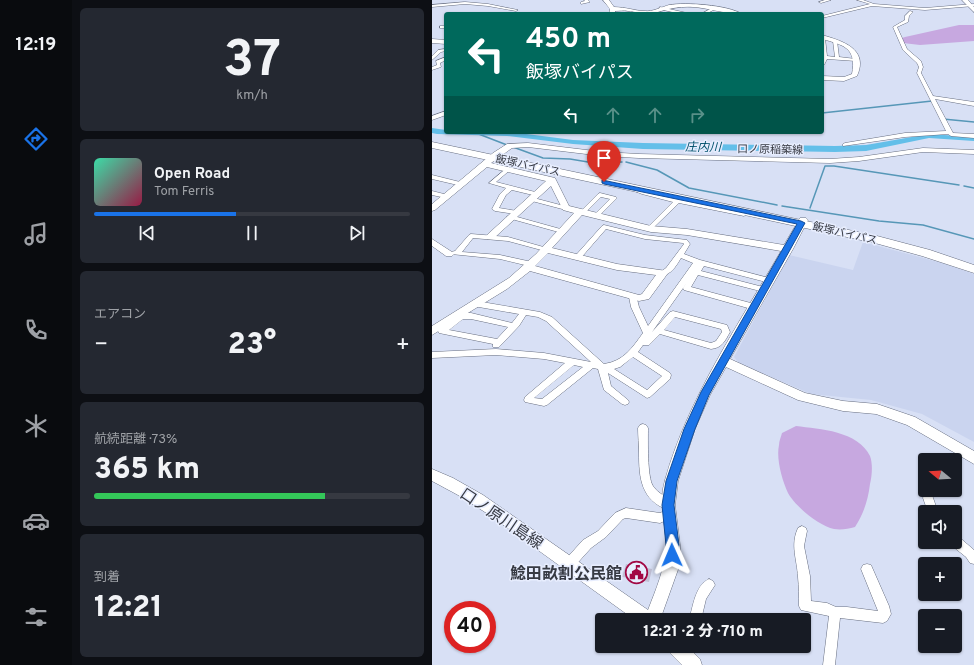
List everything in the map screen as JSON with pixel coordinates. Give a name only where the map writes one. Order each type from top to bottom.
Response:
[{"type":"highway","points":[[432,141],[491,159],[802,221],[914,245],[974,264]]},
{"type":"highway","name":"飯塚バイパス","points":[[432,145],[491,159],[630,187],[679,199],[802,221],[907,247],[974,269]]},
{"type":"street","points":[[582,4],[588,2],[586,0]]},
{"type":"street","points":[[606,0],[612,12],[628,9],[640,12]]},
{"type":"street","points":[[821,2],[829,0]]},
{"type":"street","points":[[859,0],[877,5],[907,8],[925,9],[973,7]]},
{"type":"street","points":[[965,0],[973,7]]},
{"type":"street","points":[[900,1],[912,13],[907,16],[907,21],[896,25],[896,29],[905,50],[919,62],[921,67],[919,73],[950,134],[974,136]]},
{"type":"street","points":[[432,6],[465,3],[492,5],[516,10]]},
{"type":"street","points":[[652,12],[660,8],[688,4],[715,8],[728,12]]},
{"type":"street","points":[[824,16],[864,6],[877,5]]},
{"type":"street","points":[[660,8],[677,12]]},
{"type":"street","points":[[707,12],[715,8]]},
{"type":"street","points":[[824,37],[835,41],[851,50],[856,57],[855,75],[852,77],[840,79],[824,78]]},
{"type":"street","points":[[432,41],[444,41]]},
{"type":"street","points":[[835,41],[837,58]]},
{"type":"street","points":[[438,62],[432,59],[440,51],[444,50]]},
{"type":"street","points":[[824,57],[856,60]]},
{"type":"street","points":[[438,62],[444,59]]},
{"type":"street","points":[[432,69],[439,66],[438,62]]},
{"type":"street","points":[[432,69],[444,71]]},
{"type":"street","points":[[932,97],[974,104]]},
{"type":"street","points":[[432,118],[444,114]]},
{"type":"street","points":[[845,145],[904,135],[950,132]]},
{"type":"street","name":"口ノ原稲築線","points":[[432,208],[506,147],[518,146],[639,156],[822,161],[854,160],[923,150],[974,152]]},
{"type":"street","points":[[491,159],[508,169],[552,180],[566,208]]},
{"type":"street","points":[[508,169],[492,183],[511,188],[566,208],[649,229],[687,232],[788,248]]},
{"type":"street","points":[[432,177],[462,184]]},
{"type":"street","points":[[490,237],[552,180]]},
{"type":"street","points":[[511,188],[503,194],[495,209],[562,231]]},
{"type":"street","points":[[432,193],[446,196]]},
{"type":"street","points":[[436,330],[452,317],[476,304],[513,279],[600,195],[614,198],[596,216]]},
{"type":"street","points":[[649,229],[679,199]]},
{"type":"street","points":[[655,613],[672,564],[673,545],[669,510],[671,481],[690,429],[704,395],[767,286],[802,221]]},
{"type":"street","points":[[432,242],[453,253],[500,257],[633,297],[642,298],[645,297],[663,273],[669,270],[686,244],[685,241],[650,238],[604,227],[578,257]]},
{"type":"street","points":[[453,253],[471,236],[490,237],[508,239],[616,267],[663,273]]},
{"type":"street","points":[[680,255],[767,286]]},
{"type":"street","points":[[700,262],[687,288],[755,307]]},
{"type":"street","points":[[432,355],[490,352],[544,356],[604,367],[617,365],[632,353],[700,262]]},
{"type":"street","points":[[696,272],[767,286]]},
{"type":"street","points":[[633,297],[635,306],[647,333]]},
{"type":"street","points":[[476,304],[540,315],[549,319],[604,367],[647,395],[666,379],[667,375],[632,353]]},
{"type":"street","points":[[490,352],[514,326],[524,312]]},
{"type":"street","points":[[641,341],[646,343],[649,341],[673,314],[724,327],[726,332],[719,344],[716,346],[710,346],[658,331]]},
{"type":"street","points":[[436,330],[461,316],[471,316],[514,326]]},
{"type":"street","points":[[436,330],[499,342]]},
{"type":"street","points":[[573,361],[529,397],[528,400],[544,404],[591,365]]},
{"type":"street","points":[[724,361],[802,397],[843,406],[877,409],[899,417],[911,422],[974,458]]},
{"type":"street","points":[[604,367],[607,388],[625,402]]},
{"type":"street","points":[[643,428],[643,468],[647,486],[669,510]]},
{"type":"street","name":"口ノ原川島線","points":[[432,475],[447,481],[475,497],[569,564],[618,596],[639,613]]},
{"type":"street","points":[[928,498],[930,505]]},
{"type":"street","points":[[569,564],[587,544],[602,534],[619,516],[626,514],[660,518],[669,510]]},
{"type":"street","points":[[802,531],[799,546],[804,576],[805,606],[827,609],[835,613],[846,612],[883,617],[885,614],[884,606],[867,569]]},
{"type":"street","points":[[962,547],[974,558]]},
{"type":"street","points":[[697,613],[701,597],[709,585]]},
{"type":"street","points":[[829,665],[835,613]]},
{"type":"shaded area","points":[[959,25],[974,25],[974,41],[920,45],[903,43],[902,38],[905,37]]},
{"type":"shaded area","points":[[863,242],[942,263],[974,274],[974,442],[922,414],[871,400],[811,394],[739,363],[734,357],[789,255],[853,270]]},
{"type":"shaded area","points":[[796,426],[827,430],[848,436],[857,441],[870,456],[872,470],[868,496],[855,527],[834,529],[821,524],[796,504],[788,493],[782,476],[778,451],[782,433]]},
{"type":"building","name":"鯰田畝割公民館","points":[[626,564],[652,569],[649,582],[636,582],[636,579],[622,577]]},
{"type":"waterway","points":[[824,113],[932,101]]},
{"type":"waterway","points":[[943,119],[974,122]]},
{"type":"waterway","name":"庄内川","points":[[432,130],[444,132]]},
{"type":"waterway","points":[[479,134],[507,145]]},
{"type":"waterway","name":"庄内川","points":[[507,134],[573,142],[643,146],[835,149],[866,148],[929,136],[974,139]]},
{"type":"waterway","points":[[513,147],[543,158],[570,159],[594,163],[622,162]]},
{"type":"waterway","points":[[626,162],[657,170],[689,188],[777,205]]},
{"type":"waterway","points":[[810,208],[825,166],[834,166],[959,185]]},
{"type":"waterway","points":[[964,186],[974,188]]},
{"type":"waterway","points":[[782,206],[879,221],[923,225],[974,239]]},
{"type":"place","name":"鯰田畝割公民館","points":[[637,573]]},
{"type":"route","points":[[604,182],[801,223],[776,270],[704,395],[690,429],[671,481],[668,505],[673,545],[672,555]]}]
